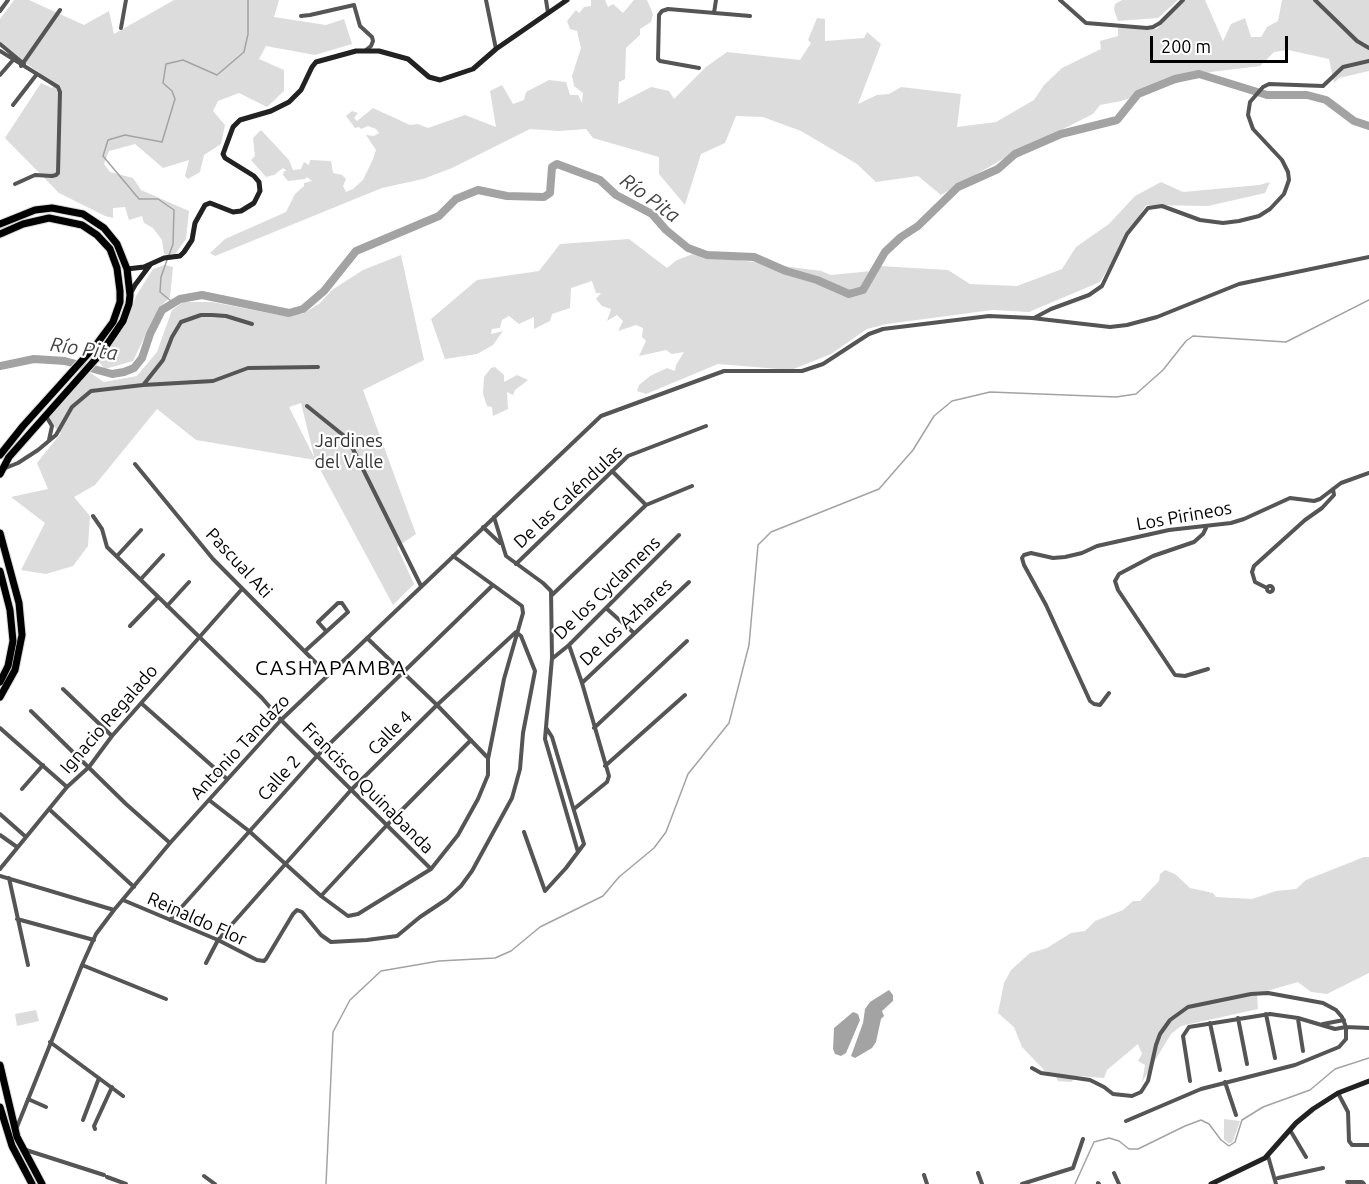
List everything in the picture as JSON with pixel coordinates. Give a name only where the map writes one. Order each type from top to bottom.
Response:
[{"type":"highway","points":[[0,224],[35,210],[52,208],[83,214],[96,221],[111,235],[123,257],[130,295],[123,321],[102,352],[23,426],[0,456]]},
{"type":"highway","points":[[0,234],[23,224],[49,218],[82,225],[110,249],[120,279],[120,302],[113,322],[45,416],[9,457],[1,472]]},
{"type":"highway","points":[[0,533],[19,603],[22,635],[15,670],[0,697]]},
{"type":"highway","points":[[0,571],[10,610],[13,641],[8,666],[0,682]]},
{"type":"highway","points":[[0,1065],[15,1131],[22,1149],[42,1184]]},
{"type":"highway","points":[[0,1107],[12,1146],[32,1184]]},
{"type":"street","points":[[0,11],[8,0]]},
{"type":"street","points":[[121,28],[126,0]]},
{"type":"street","points":[[486,0],[496,49]]},
{"type":"street","points":[[546,0],[548,13]]},
{"type":"street","points":[[127,269],[138,268],[164,258],[180,256],[192,240],[195,224],[205,205],[210,203],[233,212],[248,208],[258,199],[259,182],[254,176],[225,158],[224,154],[236,123],[289,102],[301,90],[316,62],[366,50],[408,59],[425,75],[440,80],[473,69],[496,49],[567,0]]},
{"type":"street","points":[[714,14],[716,0]]},
{"type":"street","points":[[1060,0],[1086,23],[1147,28],[1160,23],[1183,0]]},
{"type":"street","points":[[1315,0],[1357,41],[1369,48]]},
{"type":"street","points":[[301,16],[354,5],[360,26],[372,37],[371,46],[366,50]]},
{"type":"street","points":[[699,68],[658,59],[659,15],[662,11],[668,9],[750,16]]},
{"type":"street","points":[[23,65],[60,10]]},
{"type":"street","points":[[0,44],[23,65]]},
{"type":"street","points":[[0,51],[58,87],[60,92],[57,144],[59,169],[56,175],[35,175],[15,184]]},
{"type":"street","points":[[0,75],[13,60]]},
{"type":"street","points":[[1032,318],[1089,295],[1101,286],[1127,234],[1148,208],[1162,206],[1200,220],[1223,223],[1259,216],[1270,209],[1284,194],[1289,180],[1288,172],[1282,160],[1257,134],[1250,123],[1248,108],[1255,96],[1269,84],[1323,86],[1343,67],[1369,61]]},
{"type":"street","points":[[13,105],[38,74]]},
{"type":"street","points":[[1032,318],[1110,327],[1127,326],[1157,318],[1239,284],[1369,257]]},
{"type":"street","points":[[130,295],[140,277],[151,264]]},
{"type":"street","points":[[143,385],[164,360],[172,337],[182,322],[201,315],[212,315],[226,316],[252,324]]},
{"type":"street","name":"Antonio Tandazo","points":[[15,1131],[81,965],[114,910],[170,843],[281,720],[596,419],[724,371],[802,371],[823,364],[870,334],[883,329],[989,316],[1032,318]]},
{"type":"street","points":[[1,472],[18,463],[56,435],[72,407],[91,392],[143,385],[213,381],[248,368],[318,367]]},
{"type":"street","points":[[307,406],[348,439],[421,586]]},
{"type":"street","points":[[45,416],[52,426],[60,428]]},
{"type":"street","points":[[48,442],[52,426]]},
{"type":"street","name":"De las Caléndulas","points":[[516,564],[629,455],[706,426]]},
{"type":"street","name":"Pascual Ati","points":[[135,464],[213,559],[328,675]]},
{"type":"street","points":[[612,471],[646,505]]},
{"type":"street","name":"Los Pirineos","points":[[1109,693],[1100,705],[1090,701],[1046,604],[1024,566],[1022,556],[1031,553],[1053,558],[1065,557],[1097,546],[1169,530],[1221,525],[1244,519],[1290,498],[1320,499],[1341,483],[1369,473]]},
{"type":"street","points":[[552,596],[646,505],[692,486]]},
{"type":"street","points":[[1267,588],[1255,582],[1252,572],[1254,566],[1305,520],[1322,508],[1334,495],[1333,489]]},
{"type":"street","name":"Francisco Quinabanda","points":[[93,516],[102,529],[108,547],[200,636],[431,869]]},
{"type":"street","points":[[494,517],[506,556],[549,588],[552,596],[552,658],[545,739],[578,852]]},
{"type":"street","points":[[1207,525],[1203,534],[1194,542],[1153,556],[1119,574],[1115,581],[1118,590],[1175,675],[1185,676],[1208,669]]},
{"type":"street","points":[[483,527],[501,543]]},
{"type":"street","points":[[117,556],[141,530]]},
{"type":"street","name":"De los Cyclamens","points":[[552,658],[569,645],[679,535]]},
{"type":"street","points":[[141,579],[163,555]]},
{"type":"street","points":[[209,800],[249,831],[321,896],[346,915],[355,915],[431,869],[458,836],[478,799],[488,774],[488,759],[504,679],[523,613],[522,606],[453,556]]},
{"type":"street","points":[[167,606],[189,582]]},
{"type":"street","name":"De los Azhares","points":[[582,683],[689,582]]},
{"type":"street","name":"Calle 2","points":[[170,920],[317,756],[493,585]]},
{"type":"street","name":"Ignacio Regalado","points":[[0,869],[67,787],[89,766],[112,736],[242,589]]},
{"type":"street","points":[[130,626],[158,597]]},
{"type":"street","points":[[306,651],[348,612],[342,603],[338,603],[318,622],[326,631]]},
{"type":"street","points":[[606,608],[634,633]]},
{"type":"street","name":"Calle 4","points":[[206,963],[218,940],[351,790],[437,705],[516,632]]},
{"type":"street","name":"Reinaldo Flor","points":[[123,900],[218,940],[261,961],[266,959],[297,910],[302,912],[321,935],[331,942],[397,936],[462,886],[512,798],[518,776],[523,733],[535,671],[524,642],[516,632]]},
{"type":"street","points":[[367,638],[402,674],[437,705],[488,759]]},
{"type":"street","points":[[594,728],[687,641]]},
{"type":"street","points":[[569,645],[609,776],[608,780],[574,809]]},
{"type":"street","points":[[63,689],[112,736]]},
{"type":"street","points":[[605,766],[685,696]]},
{"type":"street","points":[[141,703],[227,779]]},
{"type":"street","points":[[31,711],[170,843]]},
{"type":"street","points":[[0,728],[67,787]]},
{"type":"street","points":[[524,832],[544,891],[561,875],[584,844],[552,737],[547,728]]},
{"type":"street","points":[[321,896],[471,740]]},
{"type":"street","points":[[22,789],[43,765]]},
{"type":"street","points":[[49,809],[134,886]]},
{"type":"street","points":[[0,814],[26,837]]},
{"type":"street","points":[[0,835],[17,847]]},
{"type":"street","points":[[0,876],[114,910]]},
{"type":"street","points":[[9,878],[16,919],[28,965]]},
{"type":"street","points":[[16,919],[94,940]]},
{"type":"street","points":[[81,965],[166,999]]},
{"type":"street","points":[[1032,1068],[1041,1073],[1090,1080],[1113,1094],[1132,1096],[1141,1092],[1146,1085],[1160,1034],[1170,1020],[1188,1007],[1251,994],[1268,993],[1323,1003],[1336,1010],[1344,1020],[1346,1039],[1339,1047],[1295,1065],[1201,1089],[1126,1120]]},
{"type":"street","points":[[1266,1014],[1275,1058]]},
{"type":"street","points":[[1190,1081],[1183,1036],[1189,1027],[1266,1014],[1298,1018],[1335,1029],[1369,1028]]},
{"type":"street","points":[[1238,1018],[1247,1064]]},
{"type":"street","points":[[1298,1018],[1303,1051]]},
{"type":"street","points":[[1323,1024],[1344,1020]]},
{"type":"street","points":[[1210,1023],[1220,1070]]},
{"type":"street","points":[[50,1042],[123,1096]]},
{"type":"street","points":[[82,1120],[99,1077]]},
{"type":"street","points":[[1211,1184],[1268,1156],[1304,1116],[1338,1094],[1369,1081]]},
{"type":"street","points":[[1225,1082],[1236,1115]]},
{"type":"street","points":[[95,1129],[94,1126],[112,1087]]},
{"type":"street","points":[[1338,1094],[1348,1112],[1349,1141],[1352,1145],[1369,1145]]},
{"type":"street","points":[[28,1100],[46,1107]]},
{"type":"street","points":[[1290,1130],[1306,1156]]},
{"type":"street","points":[[1022,1184],[1073,1168],[1083,1138]]},
{"type":"street","points":[[22,1149],[126,1184]]},
{"type":"street","points":[[1268,1156],[1276,1184]]},
{"type":"street","points":[[1278,1178],[1323,1168]]},
{"type":"street","points":[[978,1173],[982,1184]]},
{"type":"street","points":[[1113,1173],[1119,1184]]},
{"type":"street","points":[[924,1175],[927,1184]]},
{"type":"street","points":[[204,1176],[215,1184]]},
{"type":"street","points":[[1347,1182],[1364,1184]]},
{"type":"green space","points":[[14,0],[29,0],[84,25],[109,11],[114,34],[174,0],[279,0],[274,17],[326,25],[344,19],[352,44],[315,55],[266,46],[259,59],[284,70],[284,91],[267,107],[239,93],[218,101],[213,111],[225,125],[221,144],[204,155],[200,172],[188,179],[185,176],[189,160],[163,168],[135,144],[109,151],[104,164],[110,172],[133,178],[141,190],[189,211],[186,239],[173,257],[164,254],[162,240],[153,228],[144,223],[142,216],[129,220],[125,207],[113,208],[113,218],[105,216],[59,193],[5,138],[41,83],[52,88],[55,84],[0,45],[0,19]]},
{"type":"green space","points":[[591,0],[605,0],[608,7],[613,4],[623,13],[634,0],[647,0],[653,14],[651,22],[640,29],[640,35],[626,48],[625,79],[619,82],[618,104],[651,87],[669,91],[674,99],[706,67],[727,52],[800,60],[811,43],[808,40],[817,18],[825,19],[825,41],[864,38],[867,32],[881,44],[858,104],[877,95],[889,94],[901,87],[961,94],[957,127],[996,122],[1034,100],[1044,85],[1062,68],[1101,49],[1100,41],[1118,36],[1118,28],[1157,29],[1185,0],[1205,0],[1223,41],[1231,24],[1245,18],[1251,37],[1261,37],[1267,27],[1278,21],[1282,0],[1369,0],[1369,71],[1339,78],[1334,83],[1329,59],[1288,50],[1274,52],[1260,66],[1211,72],[1121,101],[1100,105],[1093,114],[1001,160],[941,195],[918,176],[876,182],[857,164],[801,131],[763,117],[736,116],[725,143],[701,154],[685,205],[659,174],[659,157],[593,138],[586,129],[559,131],[530,129],[452,168],[423,179],[382,188],[215,256],[210,253],[225,239],[286,212],[295,194],[304,186],[304,183],[312,181],[307,177],[288,181],[283,175],[284,171],[287,171],[283,168],[274,175],[266,177],[251,160],[255,156],[253,138],[261,130],[289,160],[293,170],[301,169],[304,162],[309,165],[310,160],[331,161],[333,173],[342,175],[346,179],[343,186],[346,192],[363,180],[373,159],[376,150],[366,135],[374,136],[379,133],[368,126],[361,129],[355,128],[346,116],[352,111],[358,113],[354,118],[357,121],[373,108],[410,125],[418,124],[428,128],[465,115],[496,127],[490,91],[502,85],[513,104],[524,100],[526,92],[549,80],[566,82],[570,95],[578,95],[582,103],[583,93],[574,86],[572,76],[581,48],[577,31],[570,29],[567,21],[576,10],[579,13],[584,7],[591,6]]},
{"type":"green space","points":[[1122,0],[1178,0],[1158,18],[1118,21],[1114,10],[1115,4]]},
{"type":"green space","points":[[1161,182],[1183,192],[1270,182],[1265,193],[1208,206],[1146,205],[1100,282],[1029,312],[992,310],[887,324],[867,329],[831,354],[791,370],[718,364],[646,394],[637,391],[639,385],[650,376],[667,368],[675,371],[684,352],[672,354],[666,350],[639,356],[646,341],[642,337],[643,328],[636,325],[618,331],[623,321],[617,315],[607,321],[611,309],[602,306],[596,299],[601,293],[596,293],[592,281],[571,288],[570,308],[552,314],[550,321],[534,329],[534,317],[519,324],[509,316],[502,320],[500,328],[492,329],[491,334],[503,331],[493,345],[477,354],[445,359],[431,319],[477,280],[539,271],[560,244],[629,239],[667,268],[677,260],[693,254],[821,271],[831,275],[871,271],[879,266],[948,270],[970,284],[1017,286],[1062,269],[1076,247],[1109,224],[1135,196]]},
{"type":"green space","name":"Jardines del Valle","points":[[401,255],[424,360],[363,390],[416,534],[397,547],[414,584],[393,605],[315,460],[196,440],[157,409],[95,485],[74,497],[90,516],[88,546],[73,566],[46,574],[21,570],[45,523],[11,497],[48,489],[37,463],[61,433],[46,419],[89,372],[104,382],[137,376],[157,352],[172,310],[183,302],[212,302],[279,315],[302,314],[319,304],[332,290],[363,270]],"holes":[[[301,403],[314,457],[289,407]]]},
{"type":"green space","points":[[165,265],[173,267],[170,297],[158,309],[133,361],[105,369],[99,362],[125,326],[136,296],[153,269]]},
{"type":"green space","points":[[495,367],[504,375],[504,382],[517,375],[528,380],[515,390],[513,395],[507,392],[508,409],[493,416],[492,407],[487,406],[483,394],[484,377],[491,368]]},
{"type":"green space","points":[[1369,857],[1369,973],[1327,994],[1311,992],[1298,982],[1257,995],[1258,1009],[1181,1026],[1171,1034],[1142,1082],[1145,1065],[1138,1061],[1142,1054],[1138,1044],[1107,1070],[1104,1078],[1078,1076],[1071,1082],[1058,1081],[1055,1075],[1045,1071],[1022,1047],[1014,1027],[998,1013],[1004,983],[1011,970],[1030,953],[1047,948],[1071,933],[1085,931],[1095,921],[1123,910],[1133,901],[1140,901],[1159,881],[1160,874],[1165,870],[1175,874],[1190,888],[1213,893],[1216,897],[1252,899],[1276,891],[1296,889],[1306,880]]},
{"type":"green space","points":[[36,1010],[39,1021],[17,1026],[15,1014]]},
{"type":"green space","points":[[1224,1119],[1240,1121],[1231,1143],[1224,1139]]},
{"type":"shaded area","points":[[889,990],[893,995],[893,1001],[882,1011],[884,1016],[881,1019],[876,1042],[872,1048],[855,1058],[851,1056],[863,1023],[865,1009],[870,1002]]},
{"type":"shaded area","points":[[853,1012],[858,1014],[860,1020],[846,1053],[841,1056],[835,1054],[833,1049],[834,1028]]},
{"type":"waterway","points":[[169,255],[173,244],[174,210],[158,199],[139,199],[103,156],[108,140],[125,135],[162,142],[175,99],[172,91],[163,83],[166,64],[183,60],[217,75],[244,52],[248,34],[248,0]]},
{"type":"waterway","name":"Río Pita","points":[[0,366],[34,359],[65,361],[112,374],[124,372],[134,368],[142,358],[150,334],[162,310],[180,299],[202,295],[289,313],[303,309],[324,291],[356,251],[439,216],[456,199],[478,190],[507,196],[544,197],[550,193],[552,167],[557,164],[600,180],[616,195],[652,214],[666,230],[688,248],[707,255],[754,257],[849,294],[863,290],[885,252],[901,237],[918,226],[958,187],[998,169],[1015,154],[1061,134],[1117,120],[1138,94],[1175,79],[1199,74],[1267,95],[1307,95],[1326,100],[1354,121],[1369,126]]},
{"type":"waterway","points":[[167,260],[161,277],[160,292],[171,301]]},
{"type":"waterway","points":[[619,877],[654,848],[666,832],[688,774],[729,723],[749,645],[758,545],[771,532],[879,489],[913,450],[934,416],[952,401],[990,392],[1116,397],[1136,394],[1163,370],[1186,341],[1193,336],[1286,342],[1369,300]]},
{"type":"waterway","points":[[326,1184],[333,1032],[350,1000],[381,971],[439,961],[495,958],[511,951],[540,927],[603,896],[619,877]]},
{"type":"waterway","points":[[1075,1184],[1094,1142],[1109,1138],[1119,1141],[1129,1149],[1138,1149],[1201,1120],[1209,1124],[1221,1140],[1229,1146],[1235,1142],[1242,1120],[1263,1107],[1310,1090],[1335,1069],[1369,1058]]},
{"type":"district","name":"CASHAPAMBA","points":[[331,668]]}]
